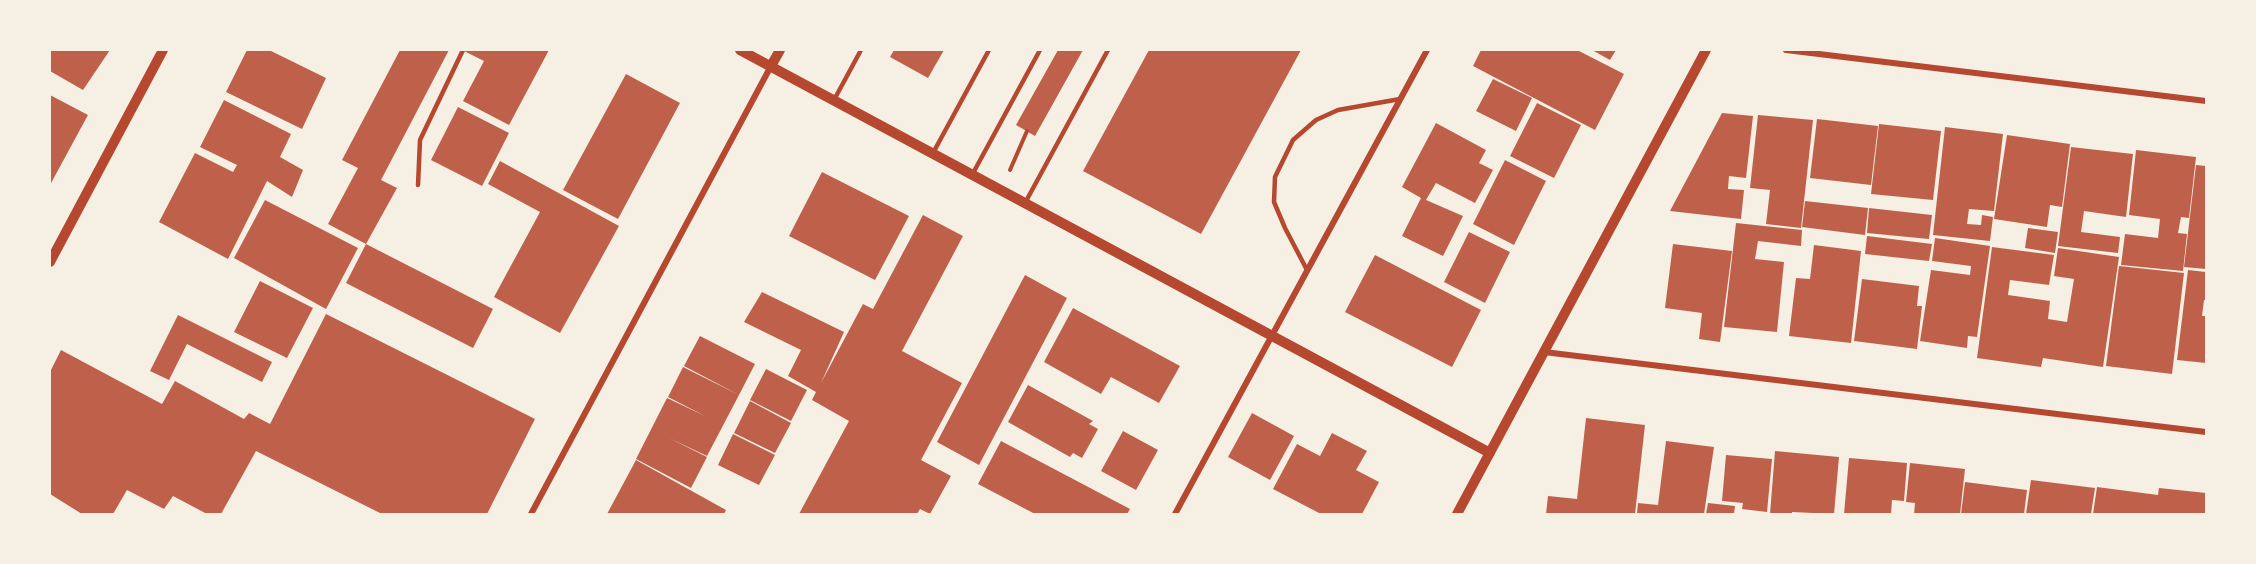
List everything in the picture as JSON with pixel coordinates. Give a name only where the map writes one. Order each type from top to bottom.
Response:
[{"type":"street","points":[[50,262],[163,50]]},
{"type":"street","points":[[740,50],[1490,453]]},
{"type":"street","points":[[531,514],[780,50]]},
{"type":"street","points":[[1175,514],[1427,50]]},
{"type":"street","points":[[1457,514],[1706,50]]},
{"type":"street","points":[[1786,50],[2206,101]]},
{"type":"street","points":[[1544,352],[2206,432]]},
{"type":"lane","points":[[418,185],[420,140],[463,50]]},
{"type":"lane","points":[[834,100],[861,50]]},
{"type":"lane","points":[[933,153],[989,50]]},
{"type":"lane","points":[[972,175],[1040,50]]},
{"type":"lane","points":[[1025,203],[1108,50]]},
{"type":"lane","points":[[1307,270],[1274,202],[1275,177],[1293,140],[1316,120],[1338,110],[1400,99]]},
{"type":"path","points":[[1002,190],[1027,131]]},
{"type":"building","points":[[50,50],[110,50],[83,90],[50,71]]},
{"type":"building","points":[[247,50],[269,50],[326,78],[302,129],[226,92]]},
{"type":"building","points":[[400,50],[449,50],[381,180],[397,188],[366,244],[328,224],[358,168],[342,160]]},
{"type":"building","points":[[462,50],[549,50],[509,125],[463,101],[484,61]]},
{"type":"building","points":[[894,50],[944,50],[928,78],[890,57]]},
{"type":"building","points":[[1058,50],[1083,50],[1035,136],[1016,125]]},
{"type":"building","points":[[1149,50],[1301,50],[1201,234],[1083,171]]},
{"type":"building","points":[[1481,50],[1577,50],[1624,74],[1595,130],[1473,66]]},
{"type":"building","points":[[1592,50],[1616,50],[1610,60]]},
{"type":"building","points":[[626,74],[680,103],[618,219],[563,190]]},
{"type":"building","points":[[1493,79],[1532,98],[1516,131],[1476,111]]},
{"type":"building","points":[[50,95],[88,115],[50,185]]},
{"type":"building","points":[[224,100],[291,134],[280,157],[303,170],[292,197],[267,181],[228,259],[159,222],[195,153],[233,172],[237,165],[200,147]]},
{"type":"building","points":[[1537,103],[1581,125],[1554,178],[1510,156]]},
{"type":"building","points":[[458,107],[509,133],[482,186],[431,160]]},
{"type":"building","points":[[1722,113],[1753,116],[1746,178],[1729,176],[1728,189],[1744,190],[1741,219],[1670,211]]},
{"type":"building","points":[[1758,115],[1813,120],[1801,228],[1766,224],[1770,190],[1750,188]]},
{"type":"building","points":[[1817,119],[1878,126],[1871,185],[1810,178]]},
{"type":"building","points":[[1436,123],[1486,150],[1479,163],[1493,170],[1475,203],[1436,183],[1426,200],[1463,216],[1443,256],[1402,236],[1421,198],[1402,187]]},
{"type":"building","points":[[1879,124],[1941,131],[1933,200],[1871,194]]},
{"type":"building","points":[[1945,127],[2003,134],[1994,211],[1969,209],[1967,224],[1981,225],[1982,215],[1993,217],[1990,241],[1933,235]]},
{"type":"building","points":[[2007,135],[2070,144],[2062,207],[2050,205],[2047,227],[1994,219]]},
{"type":"building","points":[[2071,147],[2133,154],[2126,217],[2084,211],[2081,232],[2120,237],[2118,253],[2058,246]]},
{"type":"building","points":[[2136,150],[2196,157],[2189,218],[2181,217],[2178,233],[2187,234],[2183,271],[2121,265],[2125,234],[2158,238],[2160,219],[2129,215]]},
{"type":"building","points":[[1505,160],[1546,181],[1514,245],[1473,224]]},
{"type":"building","points":[[500,161],[619,226],[560,333],[494,297],[540,212],[488,184]]},
{"type":"building","points":[[2196,165],[2206,166],[2206,269],[2184,267]]},
{"type":"building","points":[[822,172],[909,216],[875,280],[789,236]]},
{"type":"building","points":[[265,200],[358,248],[326,309],[234,258]]},
{"type":"building","points":[[1805,201],[1868,208],[1865,235],[1802,227]]},
{"type":"building","points":[[1869,208],[1932,215],[1929,239],[1867,233]]},
{"type":"building","points":[[923,215],[963,236],[902,351],[962,383],[921,460],[951,476],[930,514],[920,509],[917,514],[799,514],[849,421],[812,400],[816,392],[788,376],[801,350],[744,322],[762,292],[844,332],[821,383],[863,304],[873,309]]},
{"type":"building","points":[[1736,223],[1802,230],[1801,246],[1758,241],[1755,259],[1784,262],[1777,332],[1724,327]]},
{"type":"building","points":[[2028,228],[2058,232],[2055,253],[2025,248]]},
{"type":"building","points":[[1469,232],[1510,252],[1485,303],[1444,282]]},
{"type":"building","points":[[1867,236],[1932,244],[1929,261],[1865,254]]},
{"type":"building","points":[[1935,238],[1990,246],[1977,337],[1968,336],[1967,348],[1920,341],[1931,270],[1970,275],[1971,266],[1932,261]]},
{"type":"building","points":[[366,244],[493,309],[473,348],[346,283]]},
{"type":"building","points":[[1673,244],[1732,251],[1720,342],[1699,339],[1702,313],[1665,308]]},
{"type":"building","points":[[1814,245],[1861,251],[1851,343],[1789,336],[1796,278],[1810,279]]},
{"type":"building","points":[[1992,247],[2054,255],[2049,285],[2010,280],[2008,295],[2050,301],[2048,319],[2067,322],[2074,279],[2054,276],[2058,248],[2119,257],[2103,367],[2043,358],[2041,367],[1977,358]]},
{"type":"building","points":[[1375,255],[1481,310],[1452,367],[1345,312]]},
{"type":"building","points":[[2119,266],[2184,273],[2172,374],[2106,366]]},
{"type":"building","points":[[2188,270],[2206,272],[2206,300],[2204,300],[2202,316],[2206,316],[2206,363],[2177,360]]},
{"type":"building","points":[[1025,275],[1067,298],[979,465],[937,442]]},
{"type":"building","points":[[1862,279],[1919,286],[1917,306],[1922,306],[1917,349],[1854,341]]},
{"type":"building","points":[[260,281],[313,308],[287,358],[234,332]]},
{"type":"building","points":[[1073,308],[1180,366],[1159,403],[1111,377],[1101,394],[1044,362]]},
{"type":"building","points":[[326,314],[535,419],[487,514],[382,514],[256,451],[221,514],[207,514],[173,496],[164,509],[127,490],[113,514],[82,514],[50,494],[50,372],[61,350],[162,404],[175,381],[244,419],[249,413],[270,424]]},
{"type":"building","points":[[178,315],[272,362],[262,382],[187,344],[169,380],[150,371]]},
{"type":"building","points":[[700,336],[755,364],[739,395],[684,366]]},
{"type":"building","points":[[683,367],[739,395],[707,456],[669,438],[707,457],[691,488],[636,459],[667,398],[705,416],[668,397]]},
{"type":"building","points":[[766,369],[807,390],[791,421],[750,400]]},
{"type":"building","points":[[1028,385],[1093,421],[1089,424],[1098,429],[1082,458],[1073,453],[1070,457],[1008,422]]},
{"type":"building","points":[[750,401],[791,423],[775,453],[734,433]]},
{"type":"building","points":[[1252,413],[1294,436],[1270,480],[1228,457]]},
{"type":"building","points":[[1586,418],[1645,425],[1635,514],[1546,514],[1548,496],[1577,499]]},
{"type":"building","points":[[1123,431],[1158,450],[1136,490],[1101,471]]},
{"type":"building","points":[[1332,433],[1367,451],[1356,470],[1379,482],[1362,514],[1321,514],[1273,489],[1297,444],[1320,456]]},
{"type":"building","points":[[733,434],[775,455],[759,485],[718,465]]},
{"type":"building","points":[[1001,441],[1130,509],[1127,514],[1035,514],[978,484]]},
{"type":"building","points":[[1666,441],[1714,447],[1704,514],[1637,514],[1638,503],[1658,505]]},
{"type":"building","points":[[1775,451],[1839,457],[1834,514],[1792,512],[1792,514],[1770,514]]},
{"type":"building","points":[[1726,455],[1772,459],[1767,512],[1742,509],[1743,503],[1722,501]]},
{"type":"building","points":[[1849,458],[1907,463],[1904,501],[1892,500],[1891,514],[1844,514]]},
{"type":"building","points":[[636,460],[726,510],[724,514],[607,514]]},
{"type":"building","points":[[1910,463],[1965,469],[1960,514],[1914,514],[1915,503],[1906,502]]},
{"type":"building","points":[[2031,480],[2095,488],[2091,514],[2026,514]]},
{"type":"building","points":[[1965,482],[2027,490],[2024,514],[1961,514]]},
{"type":"building","points":[[2097,487],[2158,495],[2159,488],[2206,493],[2206,514],[2093,514]]},
{"type":"building","points":[[1708,503],[1735,506],[1734,514],[1706,514]]}]
